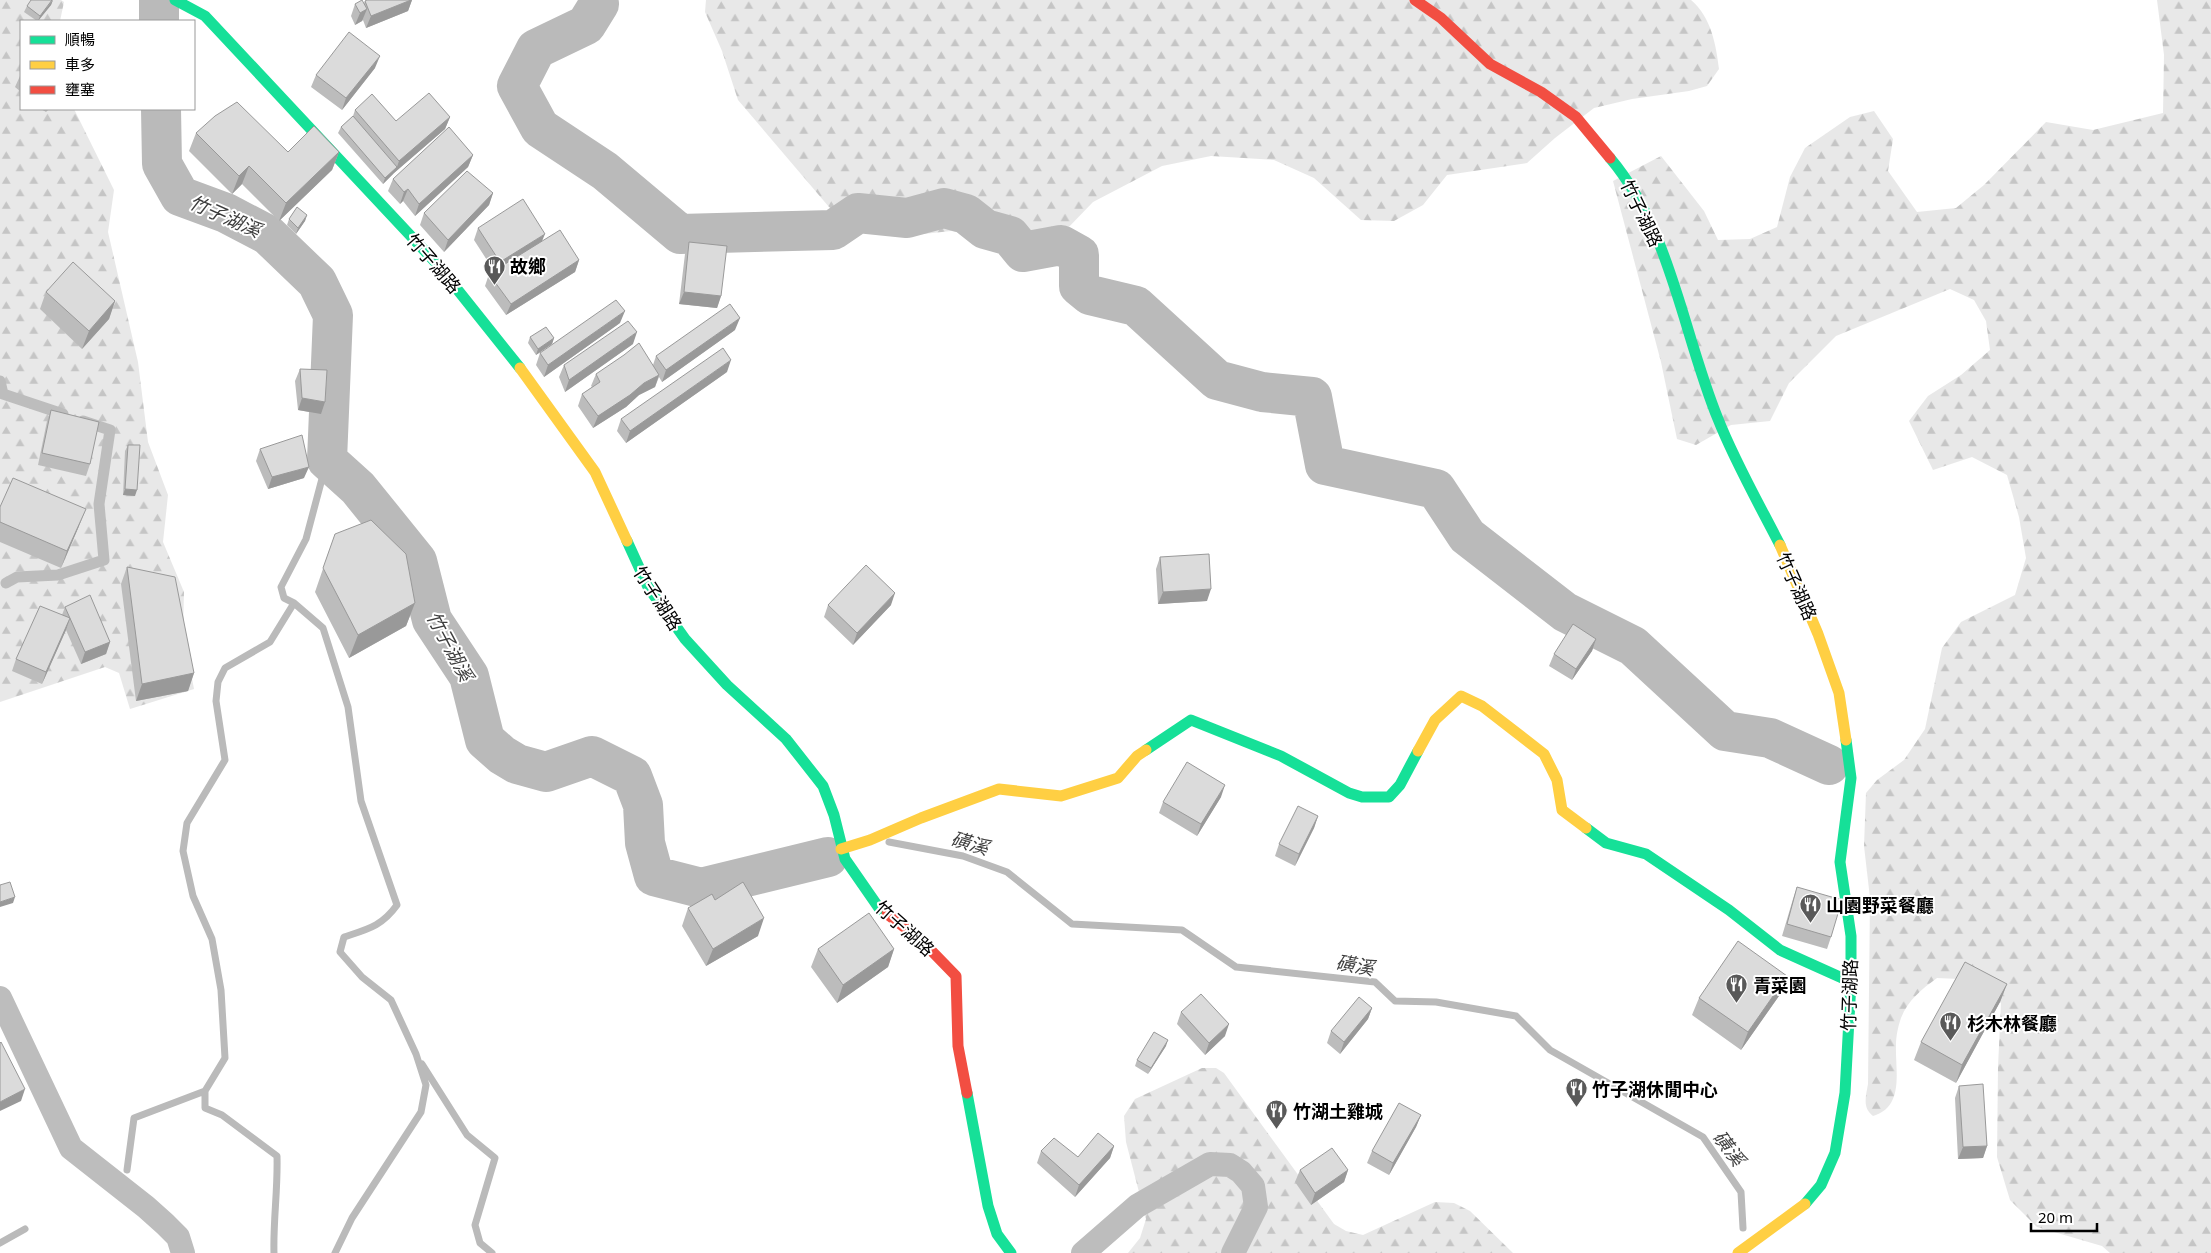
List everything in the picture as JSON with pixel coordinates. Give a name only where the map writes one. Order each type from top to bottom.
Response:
[{"type":"street","name":"竹子湖路","points":[[175,0],[206,8],[437,264],[530,381],[595,472],[648,587],[685,639],[727,685],[786,738],[823,786],[834,815],[845,859],[878,908],[921,940],[956,976],[958,1046],[987,1197],[997,1234],[1011,1253]]},
{"type":"street","name":"竹子湖路","points":[[1415,0],[1441,18],[1490,64],[1540,92],[1576,117],[1625,175],[1648,219],[1676,288],[1693,350],[1718,420],[1785,556],[1818,634],[1839,693],[1851,778],[1840,862],[1851,936],[1851,982],[1844,1093],[1835,1153],[1822,1185],[1803,1207],[1738,1253]]},
{"type":"street","points":[[841,849],[870,840],[921,818],[999,789],[1061,796],[1118,778],[1137,756],[1191,720],[1280,756],[1326,778],[1349,794],[1362,797],[1390,798],[1400,785],[1435,720],[1461,696],[1482,706],[1544,754],[1557,780],[1562,810],[1606,843],[1646,854],[1729,910],[1780,950],[1851,982]]},
{"type":"street","points":[[0,998],[70,1148],[165,1224],[178,1237],[183,1253]]},
{"type":"street","points":[[1083,1253],[1136,1206],[1210,1164],[1230,1165],[1241,1172],[1253,1186],[1256,1207],[1233,1253]]},
{"type":"lane","points":[[0,381],[3,394],[110,430],[99,504],[104,560],[58,575],[17,577],[6,582]]},
{"type":"green space","points":[[0,0],[61,0],[64,2],[60,20],[20,20],[20,110],[74,110],[114,190],[108,232],[138,362],[148,442],[168,495],[163,542],[184,592],[183,631],[194,689],[130,709],[119,673],[105,667],[0,702]]},
{"type":"green space","points":[[706,0],[1691,0],[1708,23],[1714,41],[1719,69],[1707,86],[1689,91],[1632,99],[1594,108],[1555,138],[1527,163],[1447,175],[1423,205],[1394,221],[1361,220],[1314,178],[1274,160],[1211,156],[1162,166],[1093,202],[1065,231],[1036,242],[951,231],[905,236],[860,228],[829,207],[738,100],[722,51],[705,12]]},
{"type":"green space","points":[[2157,0],[2211,0],[2211,1253],[2110,1253],[2102,1246],[2037,1227],[2010,1200],[1997,1157],[2001,1003],[1959,979],[1937,978],[1907,1006],[1901,1018],[1897,1035],[1897,1076],[1894,1096],[1890,1105],[1873,1116],[1866,1106],[1868,1084],[1870,898],[1864,846],[1866,793],[1877,780],[1904,760],[1925,729],[1942,648],[1961,622],[2015,595],[2026,558],[2019,517],[2007,475],[1972,457],[1933,470],[1909,421],[1928,396],[1961,375],[1990,350],[1986,321],[1974,300],[1950,289],[1836,336],[1789,383],[1770,421],[1731,425],[1696,445],[1677,439],[1661,362],[1613,181],[1661,156],[1704,211],[1718,240],[1750,239],[1777,227],[1790,177],[1805,148],[1850,117],[1874,111],[1893,139],[1888,171],[1917,212],[1956,208],[1984,185],[2046,122],[2093,130],[2163,113],[2164,55]]},
{"type":"green space","points":[[1202,1068],[1216,1068],[1224,1073],[1334,1224],[1346,1231],[1363,1235],[1435,1202],[1454,1203],[1470,1211],[1513,1253],[1128,1253],[1140,1238],[1146,1219],[1126,1142],[1124,1116],[1135,1099]]},
{"type":"building","points":[[31,0],[52,0],[40,16],[27,6]]},
{"type":"building","points":[[362,0],[367,9],[360,13],[355,4]]},
{"type":"building","points":[[411,0],[371,16],[365,1]]},
{"type":"building","points":[[349,32],[380,56],[346,98],[316,75]]},
{"type":"building","points":[[429,93],[450,117],[399,161],[355,110],[372,94],[396,121]]},
{"type":"building","points":[[237,102],[288,152],[314,126],[339,152],[286,203],[249,166],[239,176],[196,133],[215,116]]},
{"type":"building","points":[[353,116],[397,167],[385,178],[341,127]]},
{"type":"building","points":[[449,127],[473,155],[419,204],[408,189],[404,192],[393,179]]},
{"type":"building","points":[[467,171],[493,193],[448,240],[424,213]]},
{"type":"building","points":[[523,199],[545,234],[500,262],[478,228]]},
{"type":"building","points":[[297,207],[307,215],[298,228],[289,219]]},
{"type":"building","points":[[560,230],[579,260],[511,304],[489,274]]},
{"type":"building","points":[[689,242],[727,246],[721,296],[684,292]]},
{"type":"building","points":[[73,262],[115,301],[89,331],[46,292]]},
{"type":"building","points":[[616,300],[625,311],[548,365],[540,353]]},
{"type":"building","points":[[730,304],[740,318],[666,370],[656,356]]},
{"type":"building","points":[[628,321],[637,332],[569,380],[564,365]]},
{"type":"building","points":[[546,327],[554,338],[538,349],[530,337]]},
{"type":"building","points":[[639,343],[659,375],[644,383],[630,395],[598,416],[582,394],[600,382],[596,374]]},
{"type":"building","points":[[723,348],[731,360],[630,431],[621,419]]},
{"type":"building","points":[[300,369],[327,370],[325,402],[302,398]]},
{"type":"building","points":[[51,410],[99,422],[90,464],[42,453]]},
{"type":"building","points":[[302,435],[309,467],[272,477],[260,449]]},
{"type":"building","points":[[128,445],[140,445],[137,490],[125,489]]},
{"type":"building","points":[[13,478],[86,509],[67,551],[0,522],[0,507]]},
{"type":"building","points":[[371,520],[406,554],[415,603],[358,635],[323,568],[335,534]]},
{"type":"building","points":[[1209,554],[1211,589],[1163,592],[1160,557]]},
{"type":"building","points":[[866,565],[895,593],[857,633],[828,605]]},
{"type":"building","points":[[127,567],[175,577],[194,673],[142,684]]},
{"type":"building","points":[[90,595],[110,642],[85,652],[65,607]]},
{"type":"building","points":[[40,606],[70,618],[46,672],[16,659]]},
{"type":"building","points":[[1573,624],[1596,639],[1576,669],[1554,654]]},
{"type":"building","points":[[1187,762],[1225,785],[1201,824],[1163,802]]},
{"type":"building","points":[[1298,806],[1318,816],[1299,854],[1279,844]]},
{"type":"building","points":[[10,882],[15,897],[0,902],[0,885]]},
{"type":"building","points":[[743,882],[764,918],[713,949],[688,908],[712,894],[715,900]]},
{"type":"building","name":"山園野菜餐廳","points":[[1797,887],[1842,900],[1831,937],[1787,924]]},
{"type":"building","points":[[869,913],[894,949],[843,985],[818,949]]},
{"type":"building","name":"青菜園","points":[[1738,941],[1787,976],[1748,1032],[1699,998]]},
{"type":"building","name":"杉木林餐廳","points":[[1965,962],[2007,984],[1962,1065],[1921,1042]]},
{"type":"building","points":[[1201,994],[1229,1024],[1209,1043],[1181,1012]]},
{"type":"building","points":[[1359,997],[1372,1008],[1344,1042],[1331,1031]]},
{"type":"building","points":[[1154,1032],[1168,1040],[1151,1068],[1137,1060]]},
{"type":"building","points":[[0,1043],[25,1089],[0,1102]]},
{"type":"building","points":[[1983,1084],[1987,1146],[1963,1147],[1959,1086]]},
{"type":"building","points":[[1399,1103],[1421,1115],[1393,1163],[1372,1151]]},
{"type":"building","points":[[1098,1133],[1114,1146],[1079,1185],[1041,1151],[1054,1138],[1078,1157]]},
{"type":"building","points":[[1332,1148],[1348,1170],[1315,1193],[1300,1170]]},
{"type":"waterway","name":"竹子湖溪","points":[[159,0],[159,20]]},
{"type":"waterway","points":[[598,0],[599,4],[586,25],[536,49],[517,86],[540,128],[605,171],[680,234],[833,230],[858,213],[907,218],[944,208],[966,214],[985,229],[1010,236],[1023,252],[1061,245],[1079,255],[1079,286],[1090,295],[1136,306],[1217,380],[1262,392],[1312,397],[1325,465],[1436,489],[1467,536],[1565,612],[1633,646],[1725,731],[1770,738],[1829,765]]},
{"type":"waterway","name":"竹子湖溪","points":[[161,110],[162,164],[180,196],[226,213],[268,235],[317,282],[333,315],[327,460],[358,488],[417,561],[432,620],[469,676],[485,740],[502,755],[517,764],[546,772],[592,756],[632,776],[643,805],[645,843],[654,876],[701,888],[828,857]]},
{"type":"waterway","points":[[327,460],[306,539],[281,587],[284,598],[294,603],[323,628],[348,707],[361,801],[397,905],[380,922],[344,937],[340,952],[362,977],[391,1000],[416,1054],[426,1085],[421,1112],[352,1218],[335,1253]]},
{"type":"waterway","points":[[127,1170],[134,1118],[205,1091],[225,1058],[221,990],[212,939],[193,896],[183,851],[187,823],[225,760],[216,701],[218,682],[225,668],[270,642],[294,603]]},
{"type":"waterway","name":"磺溪","points":[[889,842],[963,856],[1007,872],[1072,924],[1182,930],[1236,967],[1375,982],[1395,1001],[1436,1002],[1516,1016],[1550,1050],[1703,1137],[1741,1192],[1743,1228]]},
{"type":"waterway","points":[[422,1064],[467,1135],[495,1158],[475,1225],[480,1243],[492,1253]]},
{"type":"waterway","points":[[205,1091],[205,1108],[222,1115],[277,1156],[274,1253]]},
{"type":"waterway","points":[[0,1243],[25,1229]]},
{"type":"traffic: fast","points":[[175,0],[205,16],[437,264],[520,368]]},
{"type":"traffic: fast","points":[[1610,158],[1631,186],[1648,217],[1674,284],[1718,419],[1780,545]]},
{"type":"traffic: fast","points":[[627,541],[648,587],[685,639],[727,685],[786,739],[823,786],[834,815],[845,859],[879,908],[887,914]]},
{"type":"traffic: fast","points":[[1146,750],[1191,720],[1281,756],[1349,793],[1362,797],[1389,797],[1400,785],[1418,751]]},
{"type":"traffic: fast","points":[[1805,1204],[1821,1185],[1835,1153],[1845,1093],[1851,982],[1851,936],[1840,862],[1851,778],[1846,740]]},
{"type":"traffic: fast","points":[[1586,828],[1606,843],[1646,854],[1729,910],[1780,950],[1851,982]]},
{"type":"traffic: fast","points":[[967,1093],[988,1206],[997,1234],[1011,1253]]},
{"type":"traffic: slow","points":[[520,368],[595,472],[627,541]]},
{"type":"traffic: slow","points":[[1780,545],[1818,634],[1839,693],[1846,740]]},
{"type":"traffic: slow","points":[[1418,751],[1435,720],[1461,696],[1482,706],[1544,754],[1557,780],[1562,810],[1586,828]]},
{"type":"traffic: slow","points":[[841,849],[870,840],[921,818],[999,789],[1061,796],[1118,778],[1137,756],[1146,750]]},
{"type":"traffic: slow","points":[[1738,1253],[1805,1204]]},
{"type":"traffic: jam","points":[[1415,0],[1441,18],[1490,64],[1541,92],[1576,117],[1610,158]]},
{"type":"traffic: jam","points":[[887,914],[921,940],[956,976],[958,1046],[967,1093]]},
{"type":"place","name":"故鄉","points":[[494,285]]},
{"type":"place","name":"山園野菜餐廳","points":[[1810,924]]},
{"type":"place","name":"青菜園","points":[[1737,1004]]},
{"type":"place","name":"杉木林餐廳","points":[[1951,1042]]},
{"type":"place","name":"竹子湖休閒中心","points":[[1576,1108]]},
{"type":"place","name":"竹湖土雞城","points":[[1277,1130]]}]
